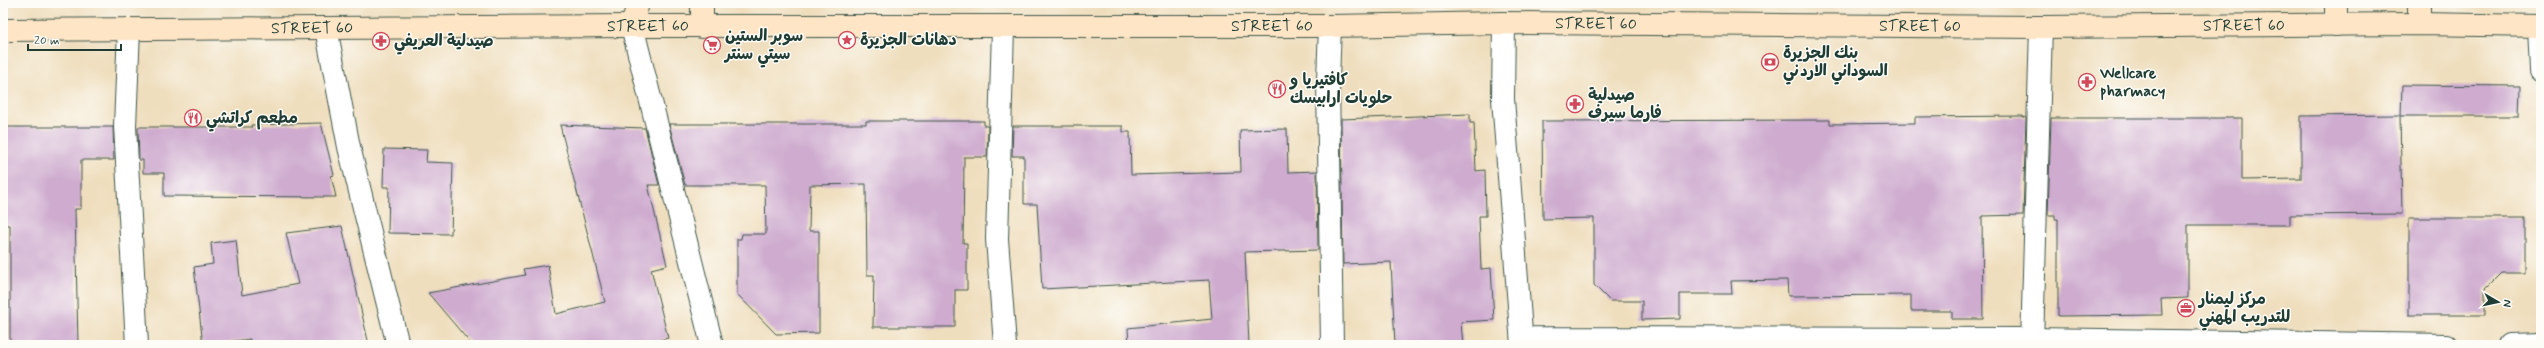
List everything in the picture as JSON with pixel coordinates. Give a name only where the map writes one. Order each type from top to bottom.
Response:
[{"type":"main road","points":[[632,26],[638,3]]},
{"type":"main road","points":[[702,3],[702,27]]},
{"type":"main road","points":[[2336,3],[2336,24]]},
{"type":"main road","name":"STREET 60","points":[[3,30],[632,26],[1003,28],[1106,25],[1330,26],[1504,24],[2040,27],[2336,24],[2419,13],[2540,26]]},
{"type":"street","points":[[1504,24],[1503,99],[1522,341],[2032,342],[2446,345]]},
{"type":"street","points":[[632,26],[712,345]]},
{"type":"street","points":[[1330,26],[1328,80],[1332,345]]},
{"type":"street","points":[[2540,26],[2541,71]]},
{"type":"street","points":[[2032,342],[2040,27]]},
{"type":"street","points":[[326,28],[348,147],[398,345]]},
{"type":"street","points":[[1003,28],[997,239],[1005,345]]},
{"type":"street","points":[[129,29],[125,126],[136,345]]},
{"type":"street","points":[[2509,345],[2541,344]]},
{"type":"building","points":[[2402,85],[2520,86],[2519,116],[2401,116]]},
{"type":"building","points":[[1470,114],[1470,123],[1474,123],[1476,171],[1485,170],[1486,216],[1479,216],[1481,269],[1491,268],[1494,320],[1461,322],[1463,345],[1395,345],[1391,262],[1343,264],[1341,119]]},
{"type":"building","points":[[2400,115],[2402,214],[2290,215],[2290,225],[2188,225],[2188,298],[2161,299],[2162,315],[2058,316],[2058,219],[2055,219],[2055,215],[2048,215],[2051,118],[2242,118],[2242,180],[2301,179],[2301,116]]},
{"type":"building","points":[[2022,116],[2026,118],[2023,215],[1982,216],[1983,319],[1952,319],[1952,311],[1911,311],[1911,295],[1788,296],[1787,280],[1731,281],[1732,294],[1680,294],[1680,319],[1642,320],[1642,301],[1610,301],[1594,285],[1594,218],[1543,219],[1542,121],[1830,120],[1830,124],[1915,123],[1915,117]]},
{"type":"building","points":[[866,121],[984,121],[984,126],[988,126],[987,157],[964,157],[963,243],[967,243],[967,290],[955,290],[955,327],[873,327],[874,275],[867,275],[866,184],[810,185],[809,231],[819,231],[819,333],[776,334],[737,294],[737,239],[741,239],[742,234],[766,234],[765,185],[685,185],[669,124],[866,124]]},
{"type":"building","points":[[321,123],[334,175],[331,176],[336,197],[164,196],[164,173],[143,173],[143,160],[139,160],[138,127],[252,127],[251,125]]},
{"type":"building","points":[[560,125],[645,128],[659,185],[648,185],[667,265],[651,269],[668,338],[639,345],[472,345],[428,293],[525,275],[523,269],[548,265],[556,314],[605,302]]},
{"type":"building","points":[[1013,126],[1123,126],[1123,132],[1130,132],[1131,175],[1241,172],[1240,130],[1287,129],[1288,172],[1317,171],[1318,250],[1245,252],[1249,345],[1129,345],[1128,328],[1212,319],[1209,280],[1042,289],[1037,204],[1024,204],[1024,156],[1012,156]]},
{"type":"building","points":[[3,127],[113,127],[114,160],[81,160],[81,209],[75,209],[78,345],[10,345],[10,225],[3,225]]},
{"type":"building","points":[[384,149],[427,150],[426,162],[453,163],[451,234],[388,233],[389,187],[383,187]]},
{"type":"building","points":[[2409,218],[2525,218],[2525,273],[2501,273],[2485,289],[2485,315],[2409,315]]},
{"type":"building","points":[[342,226],[369,345],[250,345],[250,339],[203,345],[194,267],[213,264],[211,243],[236,240],[242,295],[298,284],[286,233]]},
{"type":"place","name":"دهانات الجزيرة","points":[[847,40]]},
{"type":"place","name":"صيدلية العريفي","points":[[381,41]]},
{"type":"place","name":"سوبر الستين سيتي سنتر","points":[[712,45]]},
{"type":"place","name":"بنك الجزيرة السوداني الاردني","points":[[1770,62]]},
{"type":"place","name":"Wellcare pharmacy","points":[[2087,82]]},
{"type":"place","name":"كافتيريا و حلويات ارابيسك","points":[[1277,89]]},
{"type":"place","name":"صيدلية فارما سيرف","points":[[1575,104]]},
{"type":"place","name":"مطعم كراتشي","points":[[193,118]]},
{"type":"place","name":"مركز ليمنار للتدريب المهني","points":[[2186,308]]}]
